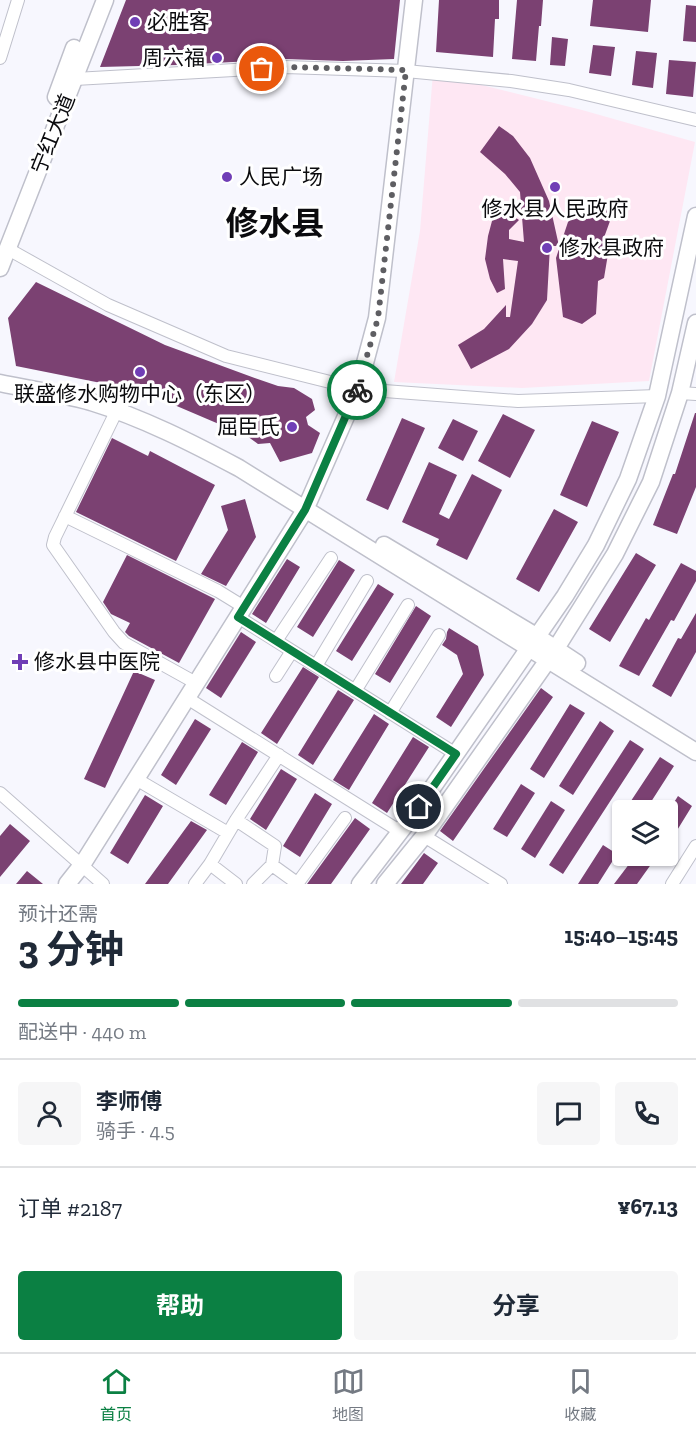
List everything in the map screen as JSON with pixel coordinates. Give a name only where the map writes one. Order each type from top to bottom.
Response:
[{"type":"main road","name":"宁红大道","points":[[0,268],[4,246],[93,0]]},
{"type":"main road","name":"宁红大道","points":[[4,246],[75,79],[105,0]]},
{"type":"main road","points":[[66,884],[82,865],[308,505],[358,388],[378,318],[414,0]]},
{"type":"main road","points":[[360,884],[456,754],[565,596],[596,545],[628,479],[657,396],[696,216]]},
{"type":"main road","points":[[385,884],[424,836],[552,654],[615,554],[651,482],[688,394],[696,323]]},
{"type":"main road","points":[[0,372],[83,391],[213,454],[308,505],[696,740]]},
{"type":"main road","points":[[0,383],[120,407]]},
{"type":"main road","points":[[552,654],[696,752]]},
{"type":"street","points":[[0,58],[18,0]]},
{"type":"street","points":[[75,79],[285,67],[406,70],[511,81],[569,90],[696,120]]},
{"type":"street","points":[[4,246],[108,305],[226,356],[358,388],[518,401],[657,396]]},
{"type":"street","points":[[120,407],[65,516],[53,545],[114,632],[124,642],[196,683]]},
{"type":"street","points":[[65,516],[218,591],[276,641],[456,754]]},
{"type":"street","points":[[276,641],[331,558]]},
{"type":"street","points":[[316,666],[367,581]]},
{"type":"street","points":[[355,691],[408,605]]},
{"type":"street","points":[[390,713],[439,635]]},
{"type":"street","points":[[276,676],[292,651]]},
{"type":"street","points":[[187,698],[400,832]]},
{"type":"street","points":[[195,884],[279,755]]},
{"type":"street","points":[[136,779],[228,833]]},
{"type":"street","points":[[0,793],[104,884]]},
{"type":"street","points":[[272,865],[297,883],[345,818]]},
{"type":"street","points":[[236,820],[275,846],[272,865],[253,884]]},
{"type":"street","points":[[424,836],[501,884]]},
{"type":"street","points":[[672,884],[696,846]]},
{"type":"street","points":[[210,864],[236,884]]},
{"type":"shaded area","name":"修水县人民政府","points":[[433,73],[582,110],[695,142],[649,381],[522,388],[394,382],[420,231]]},
{"type":"building","points":[[126,0],[400,0],[394,59],[343,61],[285,59],[100,67]]},
{"type":"building","points":[[439,0],[499,0],[499,19],[495,19],[493,57],[436,52]]},
{"type":"building","points":[[517,0],[543,0],[536,61],[512,59]]},
{"type":"building","points":[[593,0],[651,0],[648,32],[590,26]]},
{"type":"building","points":[[686,5],[696,6],[696,42],[683,41]]},
{"type":"building","points":[[552,37],[568,39],[565,66],[550,65]]},
{"type":"building","points":[[593,45],[615,47],[611,76],[589,73]]},
{"type":"building","points":[[636,51],[657,53],[653,88],[632,85]]},
{"type":"building","points":[[669,60],[696,62],[693,97],[666,94]]},
{"type":"building","name":"修水县政府","points":[[499,126],[513,136],[530,158],[549,201],[559,246],[550,246],[547,300],[532,324],[509,349],[471,369],[458,345],[484,329],[506,305],[506,317],[510,317],[518,261],[503,259],[505,289],[497,293],[490,279],[485,259],[492,221],[502,208],[519,220],[509,230],[509,239],[524,242],[520,192],[505,174],[480,152]]},
{"type":"building","points":[[576,198],[595,198],[614,210],[602,243],[609,248],[604,278],[598,281],[596,314],[582,324],[563,317],[556,258]]},
{"type":"building","name":"联盛修水购物中心（东区）","points":[[36,282],[165,345],[278,386],[294,388],[312,399],[315,410],[306,417],[308,425],[320,433],[312,453],[280,462],[270,443],[258,444],[247,436],[172,404],[116,386],[16,366],[8,318]]},
{"type":"building","points":[[695,413],[696,487],[677,534],[653,525],[673,474],[675,474]]},
{"type":"building","points":[[503,414],[535,430],[510,478],[478,461]]},
{"type":"building","points":[[402,418],[425,428],[388,510],[366,500]]},
{"type":"building","points":[[453,419],[478,431],[463,461],[438,448]]},
{"type":"building","points":[[592,421],[619,432],[587,507],[560,495]]},
{"type":"building","points":[[112,438],[148,456],[150,451],[215,485],[176,561],[76,512]]},
{"type":"building","points":[[429,462],[457,475],[439,514],[449,519],[472,474],[502,490],[467,560],[436,545],[439,539],[402,522]]},
{"type":"building","points":[[245,499],[256,537],[226,586],[201,574],[228,530],[221,506]]},
{"type":"building","points":[[554,509],[578,522],[539,592],[516,579]]},
{"type":"building","points":[[636,553],[656,565],[610,642],[589,629]]},
{"type":"building","points":[[127,555],[215,599],[179,663],[129,636],[125,632],[130,623],[111,614],[103,602]]},
{"type":"building","points":[[287,559],[300,567],[266,623],[252,614]]},
{"type":"building","points":[[339,560],[355,570],[313,637],[297,627]]},
{"type":"building","points":[[681,563],[696,571],[696,581],[639,676],[619,666],[646,618],[649,620]]},
{"type":"building","points":[[378,584],[394,594],[352,661],[336,651]]},
{"type":"building","points":[[416,606],[431,616],[390,683],[375,674]]},
{"type":"building","points":[[696,613],[696,652],[671,697],[652,686],[678,638],[681,639]]},
{"type":"building","points":[[449,628],[478,646],[484,675],[451,727],[436,717],[463,674],[457,655],[442,645]]},
{"type":"building","points":[[241,632],[256,642],[221,698],[206,688]]},
{"type":"building","points":[[303,667],[319,677],[277,744],[261,733]]},
{"type":"building","points":[[134,671],[155,680],[105,788],[84,779]]},
{"type":"building","points":[[541,688],[553,697],[453,841],[440,831]]},
{"type":"building","points":[[338,690],[354,700],[313,765],[298,755]]},
{"type":"building","points":[[570,704],[585,713],[544,778],[530,769]]},
{"type":"building","points":[[374,714],[389,724],[349,790],[333,780]]},
{"type":"building","points":[[195,719],[211,729],[176,785],[161,775]]},
{"type":"building","points":[[600,721],[614,731],[573,795],[559,786]]},
{"type":"building","points":[[413,737],[429,747],[387,813],[372,803]]},
{"type":"building","points":[[630,740],[644,749],[563,874],[549,865]]},
{"type":"building","points":[[242,742],[258,752],[226,805],[209,795]]},
{"type":"building","points":[[660,757],[674,766],[652,800],[632,800]]},
{"type":"building","points":[[281,769],[297,779],[266,830],[250,819]]},
{"type":"building","points":[[521,784],[535,793],[507,837],[493,829]]},
{"type":"building","points":[[315,793],[332,804],[300,857],[283,846]]},
{"type":"building","points":[[145,795],[163,806],[128,864],[110,853]]},
{"type":"building","points":[[678,796],[692,806],[678,829],[678,800],[676,800]]},
{"type":"building","points":[[551,801],[565,810],[535,858],[521,849]]},
{"type":"building","points":[[355,818],[370,829],[331,884],[307,884]]},
{"type":"building","points":[[191,821],[207,830],[168,884],[145,884]]},
{"type":"building","points":[[10,824],[30,841],[0,877],[0,836]]},
{"type":"building","points":[[603,845],[612,851],[612,862],[598,884],[578,884]]},
{"type":"building","points":[[424,853],[438,863],[423,884],[401,884]]},
{"type":"building","points":[[628,866],[650,866],[637,884],[614,884]]},
{"type":"building","points":[[27,871],[43,884],[16,884]]},
{"type":"way so far","points":[[262,69],[285,67],[406,70],[378,318],[357,390]]},
{"type":"place","name":"必胜客","points":[[135,22]]},
{"type":"place","name":"周六福","points":[[217,58]]},
{"type":"place","name":"人民广场","points":[[227,177]]},
{"type":"place","name":"修水县人民政府","points":[[555,187]]},
{"type":"place","name":"修水县政府","points":[[547,248]]},
{"type":"place","name":"联盛修水购物中心（东区）","points":[[140,372]]},
{"type":"place","name":"屈臣氏","points":[[292,427]]},
{"type":"place","name":"修水县中医院","points":[[20,662]]},
{"type":"district","name":"修水县","points":[[275,223]]},
{"type":"route","points":[[357,390],[305,510],[238,617],[456,754],[419,807]]}]
